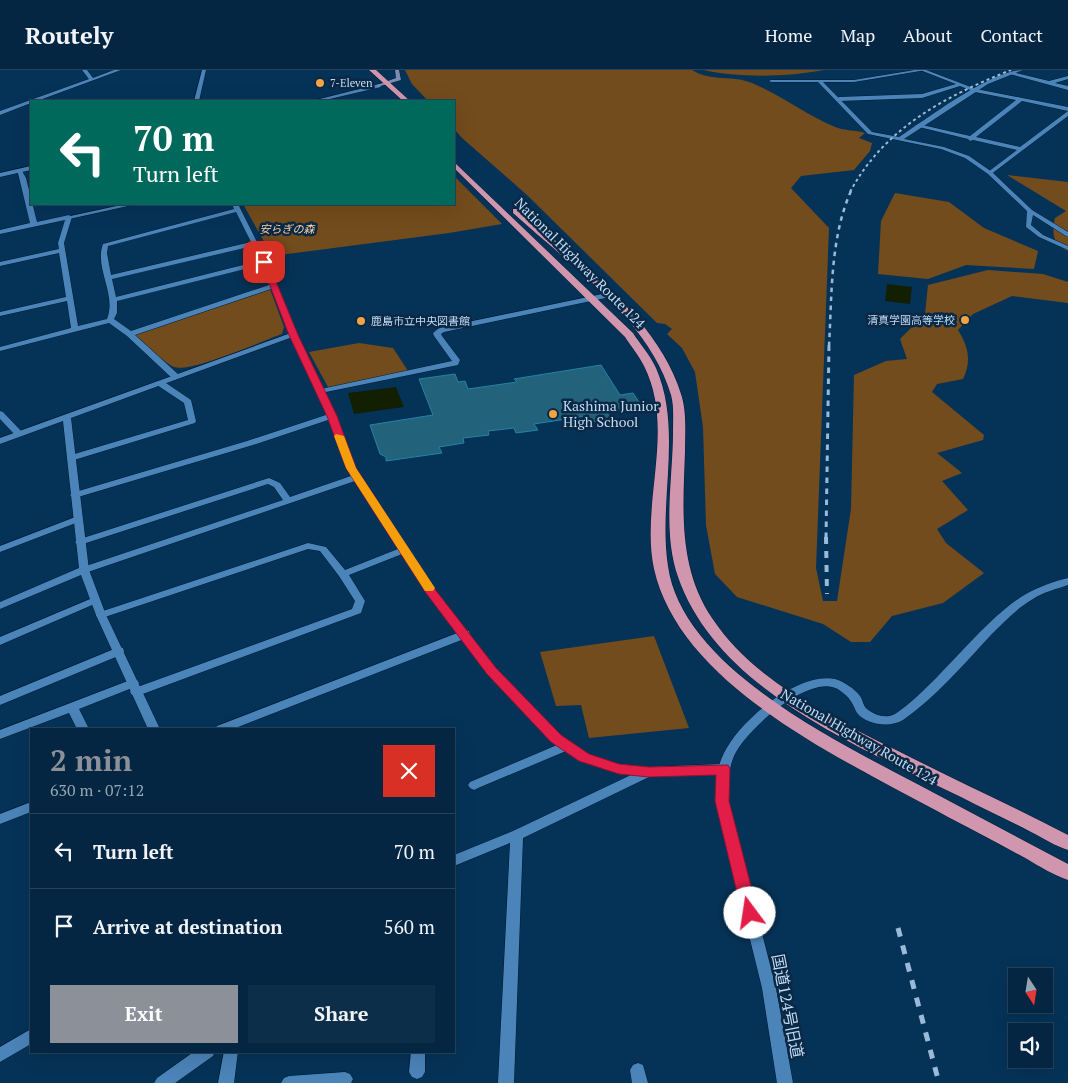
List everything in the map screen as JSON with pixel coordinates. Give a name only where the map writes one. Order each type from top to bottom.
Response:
[{"type":"highway","points":[[369,72],[388,84],[406,100]]},
{"type":"highway","points":[[369,72],[379,86],[394,100]]},
{"type":"highway","name":"National Highway Route 124","points":[[457,160],[607,295],[639,327],[656,350],[671,377],[679,412],[675,533],[682,572],[690,592],[705,619],[722,641],[745,663],[788,697],[909,764],[1068,843]]},
{"type":"highway","name":"National Highway Route 124","points":[[457,160],[636,343],[656,378],[662,396],[664,436],[658,511],[658,553],[672,602],[688,629],[711,655],[745,687],[773,708],[838,749],[1068,873]]},
{"type":"main road","points":[[379,86],[399,79],[397,70]]},
{"type":"street","points":[[84,70],[91,79]]},
{"type":"street","points":[[35,100],[119,70]]},
{"type":"street","points":[[196,100],[204,70]]},
{"type":"street","points":[[771,81],[854,81],[923,70],[959,86],[1068,109]]},
{"type":"street","points":[[900,139],[986,83],[1022,70]]},
{"type":"street","points":[[1012,73],[1068,88]]},
{"type":"street","points":[[1049,83],[1068,77]]},
{"type":"street","points":[[819,81],[839,99],[870,133],[956,152],[968,157],[990,173],[1030,211],[1068,235]]},
{"type":"street","points":[[320,100],[379,86]]},
{"type":"street","points":[[839,99],[922,96],[959,86]]},
{"type":"street","points":[[970,138],[1021,99]]},
{"type":"street","points":[[0,113],[30,102]]},
{"type":"street","points":[[990,173],[1068,113]]},
{"type":"street","points":[[918,126],[1022,149]]},
{"type":"street","points":[[0,175],[30,168]]},
{"type":"street","points":[[20,170],[34,225]]},
{"type":"street","points":[[0,232],[111,206]]},
{"type":"street","points":[[0,349],[110,320],[113,316],[113,300],[108,278],[106,245],[236,207],[264,262],[294,335],[322,392],[351,468],[430,590],[491,671],[556,739],[594,761],[619,769],[649,772],[723,769]]},
{"type":"street","points":[[1030,211],[1028,226],[1041,236],[1068,248]]},
{"type":"street","points":[[69,217],[61,243],[75,329]]},
{"type":"street","points":[[108,278],[255,243]]},
{"type":"street","points":[[0,264],[62,250]]},
{"type":"street","points":[[113,300],[264,262]]},
{"type":"street","points":[[130,334],[273,286]]},
{"type":"street","points":[[322,392],[455,363],[456,360],[438,336],[437,333],[442,330],[607,295]]},
{"type":"street","points":[[0,314],[69,298]]},
{"type":"street","points":[[110,320],[130,334],[176,377]]},
{"type":"street","points":[[0,441],[294,335]]},
{"type":"street","points":[[71,458],[192,422],[188,402],[160,383]]},
{"type":"street","points":[[0,414],[19,434]]},
{"type":"street","points":[[75,496],[332,416]]},
{"type":"street","points":[[67,417],[84,570],[94,600],[120,651],[134,687],[154,728]]},
{"type":"street","points":[[0,606],[84,570],[356,477]]},
{"type":"street","points":[[80,542],[269,482],[277,485],[288,501]]},
{"type":"street","points":[[0,549],[78,519]]},
{"type":"street","points":[[0,735],[72,707],[357,611],[360,600],[343,574],[323,549],[308,546],[101,615]]},
{"type":"street","points":[[343,574],[404,550]]},
{"type":"street","name":"国道124号旧道","points":[[785,1083],[769,988],[722,801],[723,769],[735,744],[753,724],[788,697],[806,686],[827,682],[843,688],[855,698],[861,710],[881,721],[897,718],[931,690],[1012,608],[1031,595],[1068,581]]},
{"type":"street","points":[[0,640],[94,600]]},
{"type":"street","points":[[224,728],[465,634]]},
{"type":"street","points":[[0,701],[120,651]]},
{"type":"street","points":[[72,707],[82,728]]},
{"type":"street","points":[[474,785],[567,746]]},
{"type":"street","points":[[455,858],[517,835],[649,772]]},
{"type":"street","points":[[0,819],[30,806]]},
{"type":"street","points":[[506,1083],[517,835]]},
{"type":"street","points":[[0,1055],[30,1037]]},
{"type":"street","points":[[162,1083],[205,1053]]},
{"type":"street","points":[[226,1083],[231,1053]]},
{"type":"street","points":[[417,1072],[418,1053]]},
{"type":"street","points":[[289,1083],[345,1079]]},
{"type":"green space","points":[[405,70],[692,70],[707,76],[737,79],[752,83],[835,127],[865,133],[859,138],[872,143],[870,151],[854,170],[801,176],[791,188],[829,228],[816,568],[823,601],[837,601],[851,509],[854,375],[886,361],[907,359],[900,339],[925,314],[928,285],[988,270],[1043,274],[1068,282],[1068,303],[1012,296],[973,314],[958,330],[968,354],[966,372],[963,379],[937,384],[932,392],[984,435],[983,440],[937,453],[962,473],[942,481],[968,510],[937,529],[946,543],[984,573],[943,603],[892,616],[870,642],[851,642],[823,624],[737,597],[715,574],[706,525],[703,427],[695,372],[682,348],[667,334],[672,329],[665,324],[657,323],[527,195],[462,138],[455,130],[455,100],[427,100],[412,84]]},
{"type":"green space","points":[[703,70],[824,70],[763,76],[717,73]]},
{"type":"green space","points":[[1007,175],[1068,182],[1068,251],[1059,245],[1054,238],[1055,218],[1066,211]]},
{"type":"green space","name":"安らぎの森","points":[[455,177],[502,224],[449,233],[272,256],[244,205],[455,205]]},
{"type":"green space","points":[[895,193],[949,202],[984,228],[1038,251],[1034,269],[966,265],[928,279],[878,274],[881,221]]},
{"type":"green space","points":[[270,289],[284,327],[282,334],[210,361],[183,368],[174,367],[159,357],[135,335]]},
{"type":"green space","points":[[359,343],[393,348],[408,371],[329,389],[309,352]]},
{"type":"green space","points":[[654,636],[689,728],[589,738],[581,705],[556,706],[540,652]]},
{"type":"shaded area","points":[[887,284],[912,287],[910,304],[885,301]]},
{"type":"shaded area","points":[[396,387],[404,407],[354,414],[348,393]]},
{"type":"building","name":"Kashima Junior High School","points":[[601,365],[620,395],[633,393],[643,408],[607,413],[611,419],[591,422],[586,416],[534,424],[538,430],[516,433],[514,428],[488,431],[489,435],[463,438],[464,443],[439,447],[442,453],[386,461],[386,457],[380,454],[370,425],[433,415],[419,379],[455,374],[458,382],[465,381],[468,389],[517,382],[514,379]]},
{"type":"railway","points":[[850,192],[864,169],[899,132],[940,103],[1011,70]]},
{"type":"railway","points":[[829,346],[833,267],[839,228],[851,191]]},
{"type":"railway","points":[[826,537],[829,344]]},
{"type":"railway","points":[[826,537],[827,594]]},
{"type":"railway","points":[[898,928],[939,1083]]},
{"type":"slow traffic","points":[[339,436],[351,468],[429,588]]},
{"type":"place","name":"7-Eleven","points":[[320,83]]},
{"type":"place","name":"清真学園高等学校","points":[[965,320]]},
{"type":"place","name":"鹿島市立中央図書館","points":[[361,321]]},
{"type":"place","name":"Kashima Junior High School","points":[[553,414]]},
{"type":"route","points":[[264,262],[294,335],[322,392],[351,468],[430,590],[491,671],[556,739],[584,758],[619,769],[649,772],[723,769],[722,801],[750,913]]}]
